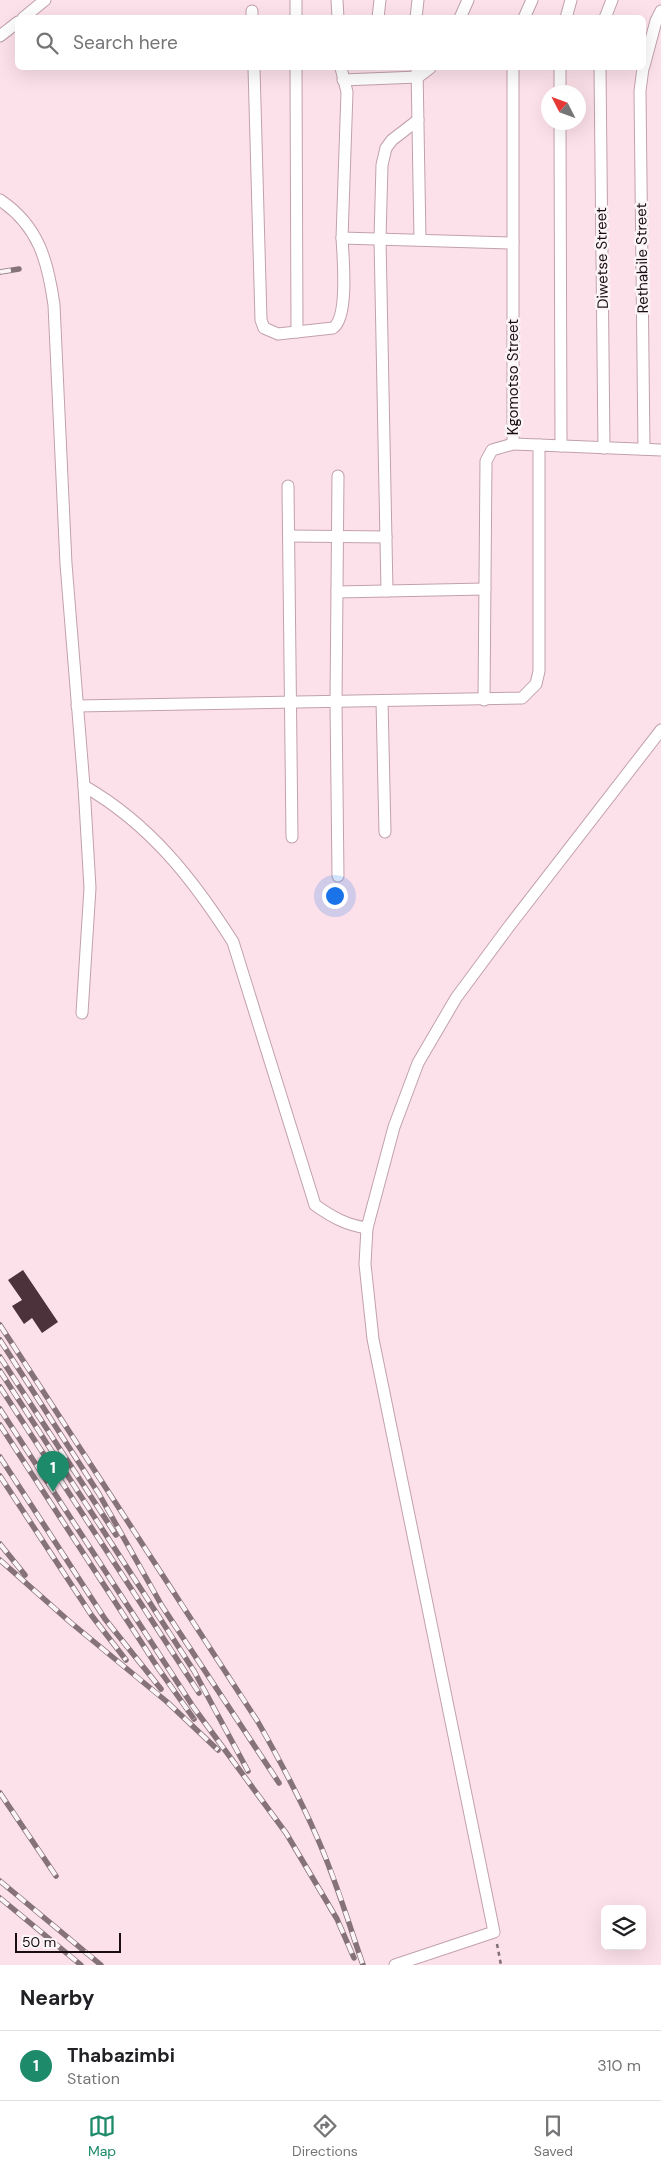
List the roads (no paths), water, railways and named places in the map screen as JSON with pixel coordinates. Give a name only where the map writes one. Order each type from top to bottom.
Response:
[{"type":"street","points":[[27,15],[45,0]]},
{"type":"street","points":[[296,0],[296,15]]},
{"type":"street","points":[[337,0],[338,15]]},
{"type":"street","points":[[378,15],[380,0]]},
{"type":"street","points":[[416,15],[418,0]]},
{"type":"street","points":[[461,15],[468,0]]},
{"type":"street","points":[[525,15],[532,0]]},
{"type":"street","points":[[567,15],[571,0]]},
{"type":"street","points":[[606,15],[612,0]]},
{"type":"street","name":"Rethabile Street","points":[[646,56],[661,10]]},
{"type":"street","points":[[0,36],[15,24]]},
{"type":"street","points":[[254,70],[261,324],[271,332],[278,334],[333,328],[339,322],[343,309],[342,238],[347,92],[341,70]]},
{"type":"street","points":[[296,70],[297,332]]},
{"type":"street","name":"Kgomotso Street","points":[[484,700],[486,461],[492,450],[513,444],[513,70]]},
{"type":"street","points":[[560,70],[560,85]]},
{"type":"street","name":"Diwetse Street","points":[[600,70],[604,448]]},
{"type":"street","name":"Rethabile Street","points":[[643,70],[640,91],[644,449]]},
{"type":"street","points":[[343,80],[374,73],[417,72],[420,240]]},
{"type":"street","points":[[387,591],[380,239],[382,165],[386,148],[392,140],[418,120]]},
{"type":"street","points":[[560,130],[561,446]]},
{"type":"street","points":[[0,200],[19,216],[40,243],[50,274],[54,305],[66,564],[84,786],[90,888],[82,1013]]},
{"type":"street","points":[[342,238],[513,244]]},
{"type":"street","points":[[513,444],[661,450]]},
{"type":"street","points":[[77,706],[522,698],[530,692],[538,677],[539,445]]},
{"type":"street","points":[[338,476],[336,702],[338,876]]},
{"type":"street","points":[[288,486],[292,837]]},
{"type":"street","points":[[289,536],[386,537]]},
{"type":"street","points":[[337,592],[485,589]]},
{"type":"street","points":[[382,702],[386,832]]},
{"type":"street","points":[[395,1965],[494,1932],[372,1339],[366,1273],[366,1228],[394,1127],[418,1063],[456,998],[661,730]]},
{"type":"street","points":[[84,786],[124,810],[174,861],[211,907],[233,942],[315,1205],[335,1219],[350,1225],[366,1228]]},
{"type":"railway","points":[[0,272],[19,269]]},
{"type":"railway","points":[[0,1325],[258,1722],[296,1792],[323,1851],[363,1965]]},
{"type":"railway","points":[[0,1340],[99,1494],[162,1606],[279,1783]]},
{"type":"railway","points":[[0,1357],[116,1535]]},
{"type":"railway","points":[[0,1371],[194,1671],[248,1771]]},
{"type":"railway","points":[[0,1387],[199,1693]]},
{"type":"railway","points":[[0,1409],[194,1708],[286,1833],[337,1919],[354,1958]]},
{"type":"railway","points":[[0,1425],[158,1668],[194,1719]]},
{"type":"railway","points":[[0,1457],[105,1619],[161,1689]]},
{"type":"railway","points":[[0,1476],[92,1616],[126,1660]]},
{"type":"railway","points":[[0,1544],[25,1575]]},
{"type":"railway","points":[[0,1560],[70,1622],[166,1701],[218,1750]]},
{"type":"railway","points":[[0,1793],[56,1876]]},
{"type":"railway","points":[[0,1881],[101,1965]]},
{"type":"railway","points":[[0,1898],[81,1965]]},
{"type":"place","name":"Thabazimbi","points":[[53,1492]]}]
